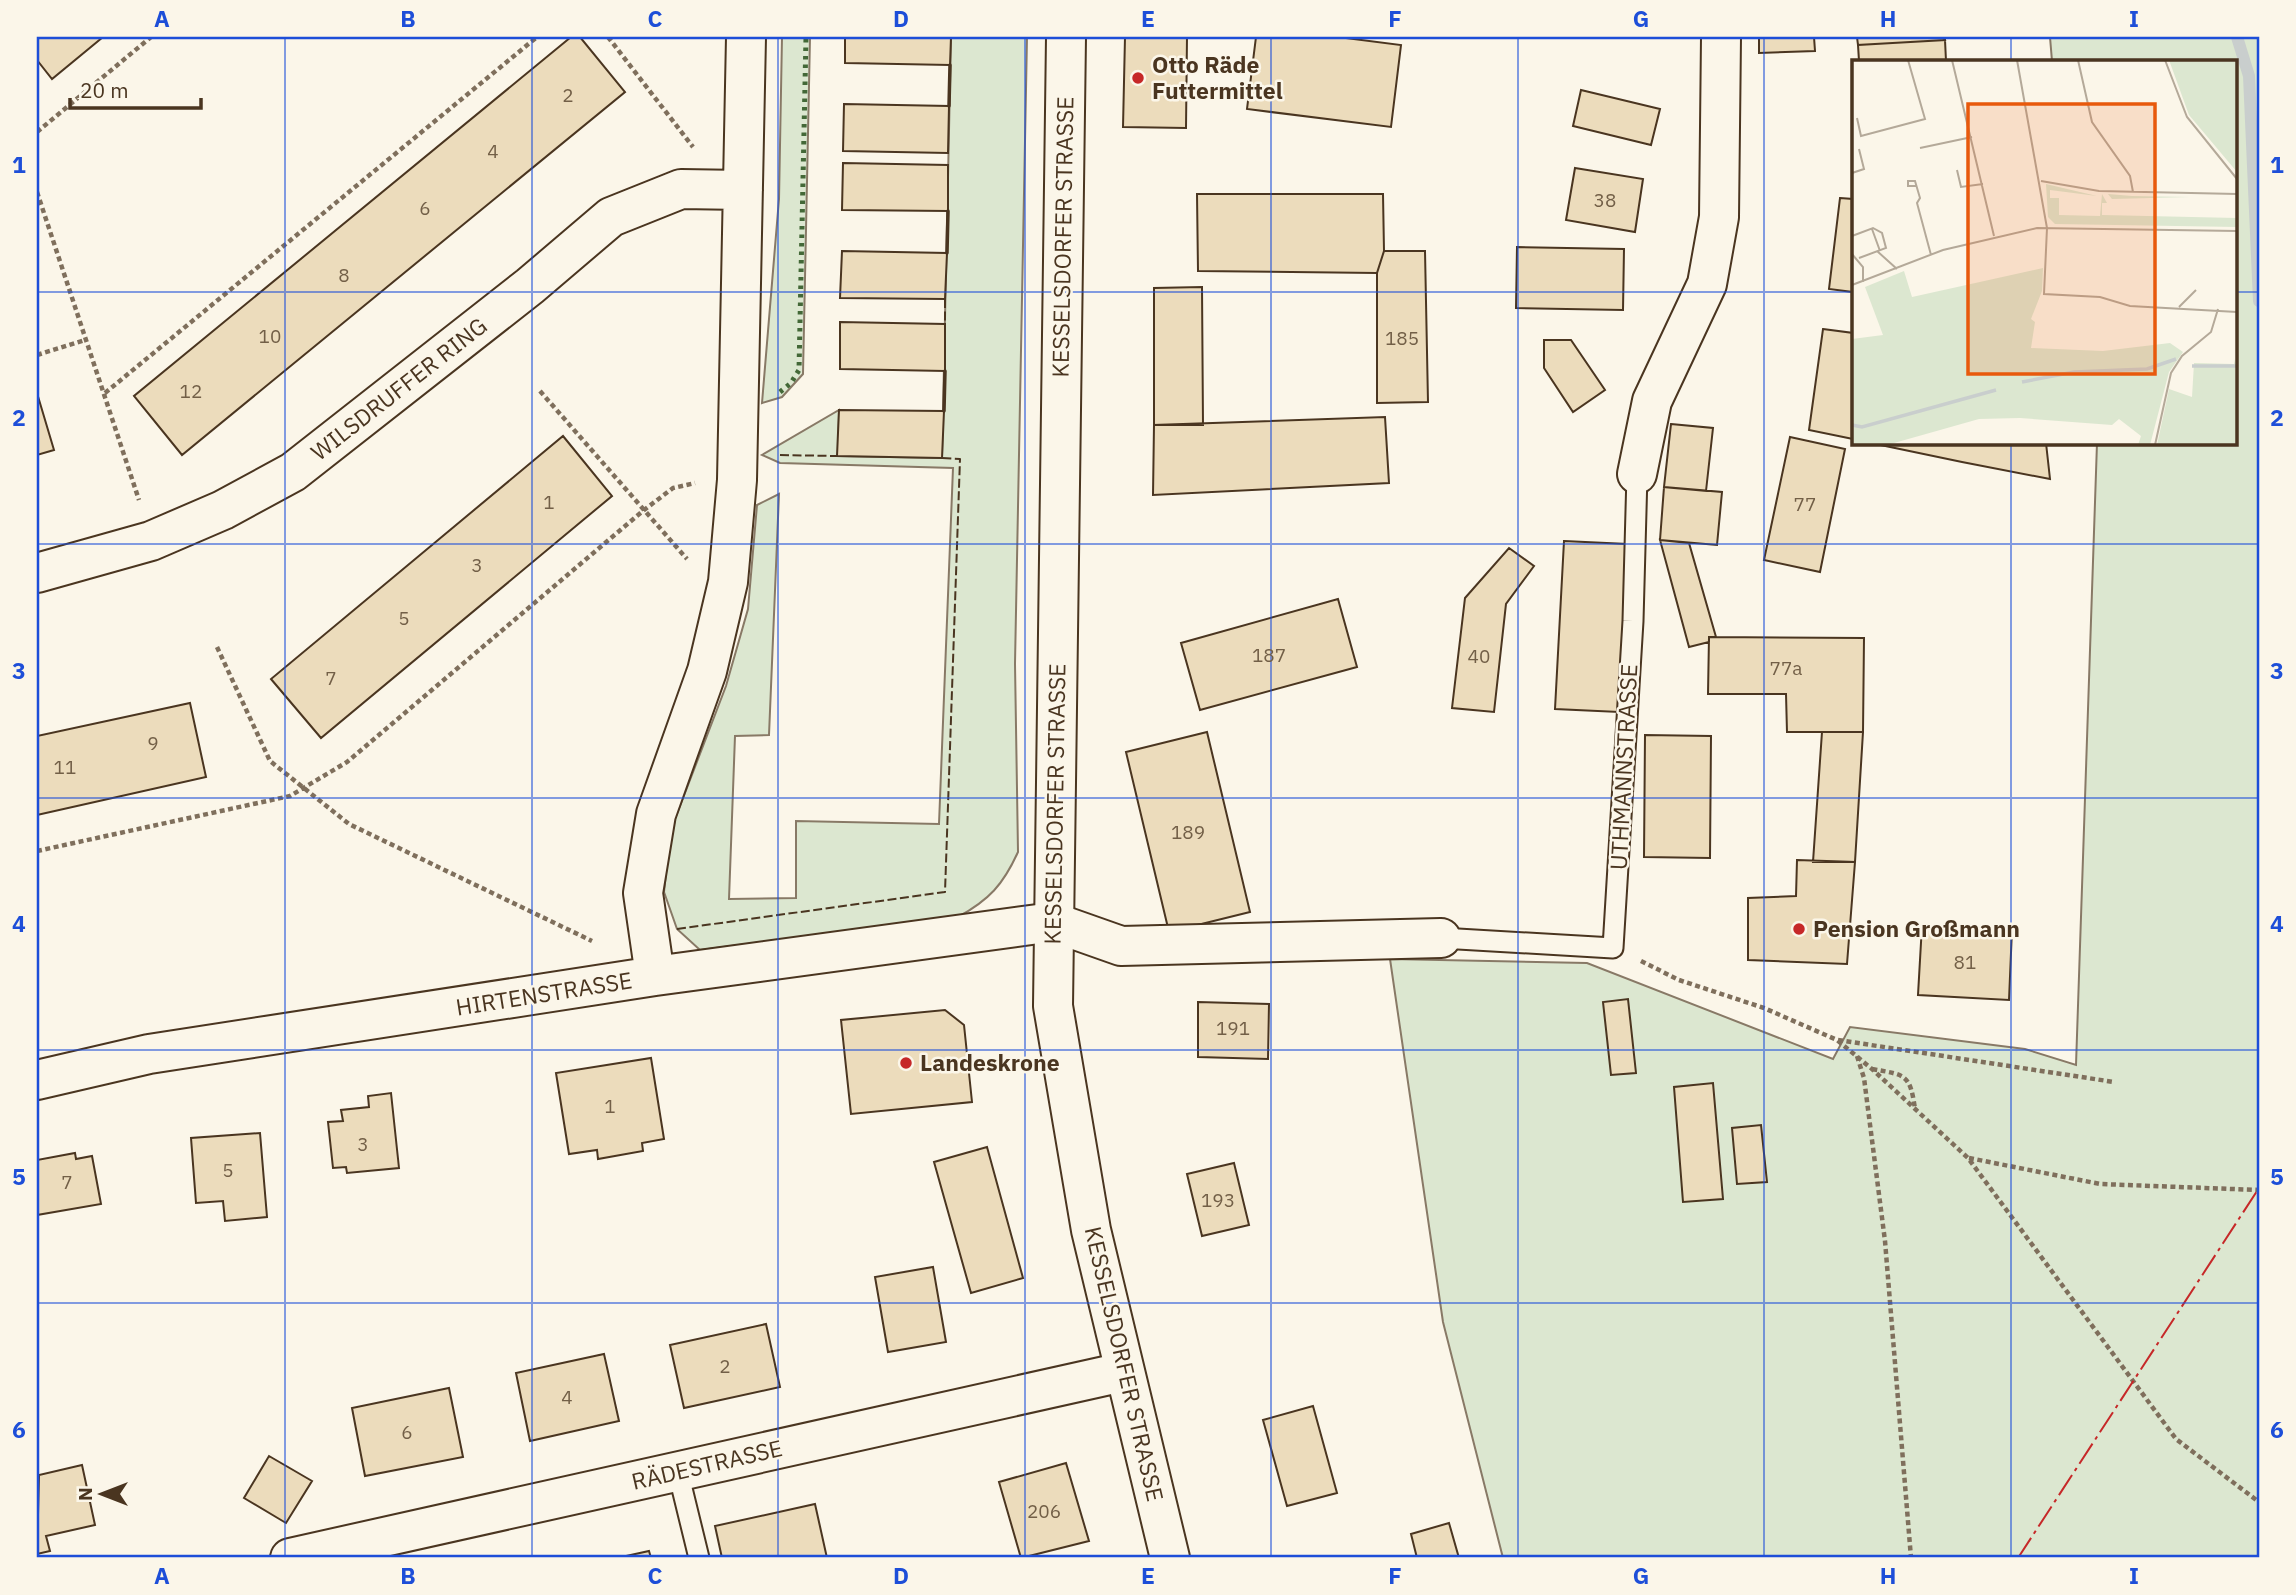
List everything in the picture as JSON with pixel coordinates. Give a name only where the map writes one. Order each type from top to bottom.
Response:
[{"type":"street","points":[[655,976],[643,893],[656,814],[707,671],[725,594],[737,480],[746,37]]},
{"type":"street","name":"KESSELSDORFER STRASSE","points":[[1066,37],[1053,922],[1055,1018],[1091,1230],[1123,1372],[1170,1558]]},
{"type":"street","name":"UTHMANNSTRASSE","points":[[1637,474],[1652,401],[1707,284],[1719,216],[1721,37]]},
{"type":"street","name":"WILSDRUFFER RING","points":[[37,573],[151,541],[223,510],[293,472],[530,286],[611,218],[681,189],[743,190]]},
{"type":"street","points":[[1053,922],[1121,946],[1441,937]]},
{"type":"street","name":"HIRTENSTRASSE","points":[[37,1080],[149,1054],[655,976],[1053,922]]},
{"type":"street","name":"RÄDESTRASSE","points":[[290,1558],[1123,1372]]},
{"type":"lane","name":"UTHMANNSTRASSE","points":[[1613,948],[1633,621],[1637,474]]},
{"type":"lane","points":[[1441,937],[1613,948]]},
{"type":"lane","points":[[678,1472],[699,1558]]},
{"type":"path","points":[[37,131],[151,37]]},
{"type":"path","points":[[105,393],[537,37]]},
{"type":"path","points":[[608,37],[694,148],[702,189]]},
{"type":"path","points":[[37,192],[105,393],[151,541]]},
{"type":"path","points":[[37,355],[85,340]]},
{"type":"path","points":[[540,391],[670,539]]},
{"type":"path","points":[[37,851],[290,796],[305,789],[346,762],[673,488],[716,479],[737,480]]},
{"type":"path","points":[[217,647],[270,761],[349,824],[614,952],[655,976]]},
{"type":"path","points":[[1613,948],[1679,980],[1764,1008],[1837,1040],[1856,1055],[1968,1158],[2176,1439],[2259,1502]]},
{"type":"path","points":[[1837,1040],[2114,1082]]},
{"type":"path","points":[[1856,1055],[1864,1078],[1885,1241],[1911,1558]]},
{"type":"path","points":[[1872,1069],[1902,1074],[1911,1083],[1915,1109]]},
{"type":"path","points":[[1968,1158],[2100,1184],[2259,1190]]},
{"type":"green space","points":[[782,37],[810,37],[803,374],[782,397],[762,403],[779,199]]},
{"type":"green space","points":[[951,37],[1027,37],[1015,664],[1018,852],[1007,874],[994,890],[958,917],[700,950],[677,929],[664,892],[668,854],[675,819],[726,686],[748,609],[757,505],[779,494],[769,735],[735,736],[729,899],[796,898],[796,821],[939,824],[953,468],[780,463],[762,455],[839,410],[838,456],[942,458]]},
{"type":"green space","points":[[2050,37],[2259,37],[2259,1558],[1503,1558],[1443,1322],[1390,959],[1587,963],[1833,1059],[1850,1027],[2025,1049],[2076,1065],[2097,444],[2236,444],[2236,60],[2052,60]]},
{"type":"building","points":[[37,37],[103,37],[52,79],[37,60]]},
{"type":"building","points":[[571,37],[580,37],[625,92],[182,455],[134,396]]},
{"type":"building","points":[[845,37],[951,37],[950,65],[845,63]]},
{"type":"building","points":[[1125,37],[1187,37],[1186,128],[1123,127]]},
{"type":"building","points":[[1256,37],[1338,37],[1401,45],[1391,127],[1247,109]]},
{"type":"building","points":[[1759,37],[1814,37],[1815,51],[1759,53]]},
{"type":"building","points":[[1857,37],[1944,37],[1945,40],[1858,45]]},
{"type":"building","points":[[1945,40],[1946,60],[1859,60],[1858,45]]},
{"type":"building","points":[[1581,90],[1660,109],[1651,145],[1573,126]]},
{"type":"building","points":[[844,104],[949,106],[948,153],[843,151]]},
{"type":"building","points":[[843,163],[948,165],[948,211],[842,210]]},
{"type":"building","points":[[1575,168],[1643,179],[1635,232],[1566,220]]},
{"type":"building","points":[[1197,194],[1383,194],[1384,251],[1377,273],[1198,271]]},
{"type":"building","points":[[1840,198],[1852,199],[1852,292],[1829,289]]},
{"type":"building","points":[[1517,247],[1624,249],[1623,310],[1516,308]]},
{"type":"building","points":[[842,251],[947,253],[945,299],[840,298]]},
{"type":"building","points":[[1384,251],[1425,251],[1428,402],[1377,403],[1377,273]]},
{"type":"building","points":[[1202,287],[1203,425],[1154,425],[1154,288]]},
{"type":"building","points":[[840,322],[945,324],[945,371],[840,369]]},
{"type":"building","points":[[1823,329],[1852,333],[1852,439],[1809,430]]},
{"type":"building","points":[[1544,340],[1571,340],[1605,390],[1573,412],[1544,368]]},
{"type":"building","points":[[37,393],[54,450],[37,455]]},
{"type":"building","points":[[839,410],[944,411],[942,458],[837,456]]},
{"type":"building","points":[[1385,417],[1389,483],[1153,495],[1154,425]]},
{"type":"building","points":[[1671,424],[1713,428],[1706,491],[1664,487]]},
{"type":"building","points":[[563,436],[612,496],[321,738],[271,679]]},
{"type":"building","points":[[1790,437],[1845,449],[1820,572],[1764,560]]},
{"type":"building","points":[[1876,444],[2046,444],[2050,479]]},
{"type":"building","points":[[1664,487],[1722,492],[1717,545],[1660,540]]},
{"type":"building","points":[[1660,540],[1689,543],[1716,637],[1709,637],[1709,642],[1689,647]]},
{"type":"building","points":[[1564,541],[1627,544],[1619,712],[1555,709]]},
{"type":"building","points":[[1509,548],[1534,566],[1506,604],[1494,712],[1452,708],[1465,598]]},
{"type":"building","points":[[1338,599],[1357,667],[1200,710],[1181,643]]},
{"type":"building","points":[[1709,637],[1864,638],[1863,732],[1787,732],[1786,694],[1708,694]]},
{"type":"building","points":[[190,703],[206,777],[37,815],[37,736]]},
{"type":"building","points":[[1207,732],[1250,912],[1169,932],[1126,752]]},
{"type":"building","points":[[1822,732],[1863,732],[1855,862],[1813,862]]},
{"type":"building","points":[[1645,735],[1711,736],[1710,858],[1644,857]]},
{"type":"building","name":"Pension Großmann","points":[[1797,860],[1855,862],[1847,964],[1748,960],[1748,898],[1796,896]]},
{"type":"building","points":[[1922,925],[2012,929],[2009,1000],[1918,995]]},
{"type":"building","points":[[1628,999],[1636,1073],[1611,1075],[1603,1002]]},
{"type":"building","points":[[1198,1002],[1269,1004],[1268,1059],[1198,1057]]},
{"type":"building","name":"Landeskrone","points":[[945,1010],[964,1025],[972,1102],[851,1114],[841,1020]]},
{"type":"building","points":[[651,1058],[664,1139],[642,1143],[643,1151],[598,1159],[597,1150],[569,1154],[556,1073]]},
{"type":"building","points":[[1713,1083],[1723,1199],[1683,1202],[1674,1087]]},
{"type":"building","points":[[391,1093],[399,1168],[347,1173],[346,1167],[333,1168],[328,1122],[343,1121],[341,1110],[369,1107],[368,1096]]},
{"type":"building","points":[[1761,1125],[1767,1182],[1737,1184],[1732,1128]]},
{"type":"building","points":[[260,1133],[267,1217],[225,1221],[223,1201],[196,1203],[191,1138]]},
{"type":"building","points":[[987,1147],[1023,1278],[971,1293],[934,1162]]},
{"type":"building","points":[[75,1153],[76,1159],[92,1156],[101,1204],[37,1215],[37,1160]]},
{"type":"building","points":[[1234,1163],[1249,1225],[1202,1236],[1187,1174]]},
{"type":"building","points":[[933,1267],[946,1342],[888,1352],[875,1277]]},
{"type":"building","points":[[766,1324],[780,1387],[684,1408],[670,1345]]},
{"type":"building","points":[[604,1354],[619,1421],[530,1441],[516,1373]]},
{"type":"building","points":[[449,1388],[463,1457],[365,1476],[352,1408]]},
{"type":"building","points":[[1313,1406],[1337,1493],[1287,1506],[1263,1420]]},
{"type":"building","points":[[269,1456],[312,1481],[286,1523],[244,1498]]},
{"type":"building","points":[[1066,1463],[1089,1541],[1021,1558],[999,1482]]},
{"type":"building","points":[[82,1465],[95,1525],[46,1536],[50,1551],[37,1554],[39,1475]]},
{"type":"building","points":[[815,1504],[827,1558],[722,1558],[715,1526]]},
{"type":"building","points":[[1449,1523],[1459,1558],[1417,1558],[1411,1534]]},
{"type":"building","points":[[649,1551],[651,1558],[617,1558]]},
{"type":"waterway","points":[[2237,37],[2249,76],[2259,301]]},
{"type":"hedge","points":[[780,392],[791,383],[799,370],[806,37]]},
{"type":"fence","points":[[945,299],[945,324]]},
{"type":"fence","points":[[780,455],[837,456]]},
{"type":"fence","points":[[677,929],[945,892],[960,459],[942,458]]},
{"type":"wall","points":[[949,106],[950,65]]},
{"type":"wall","points":[[947,253],[948,211]]},
{"type":"wall","points":[[944,411],[945,371]]},
{"type":"power","points":[[2018,1558],[2259,1188]]},
{"type":"place","name":"Otto Räde Futtermittel","points":[[1138,78]]},
{"type":"place","name":"Pension Großmann","points":[[1799,929]]},
{"type":"place","name":"Landeskrone","points":[[906,1063]]}]
